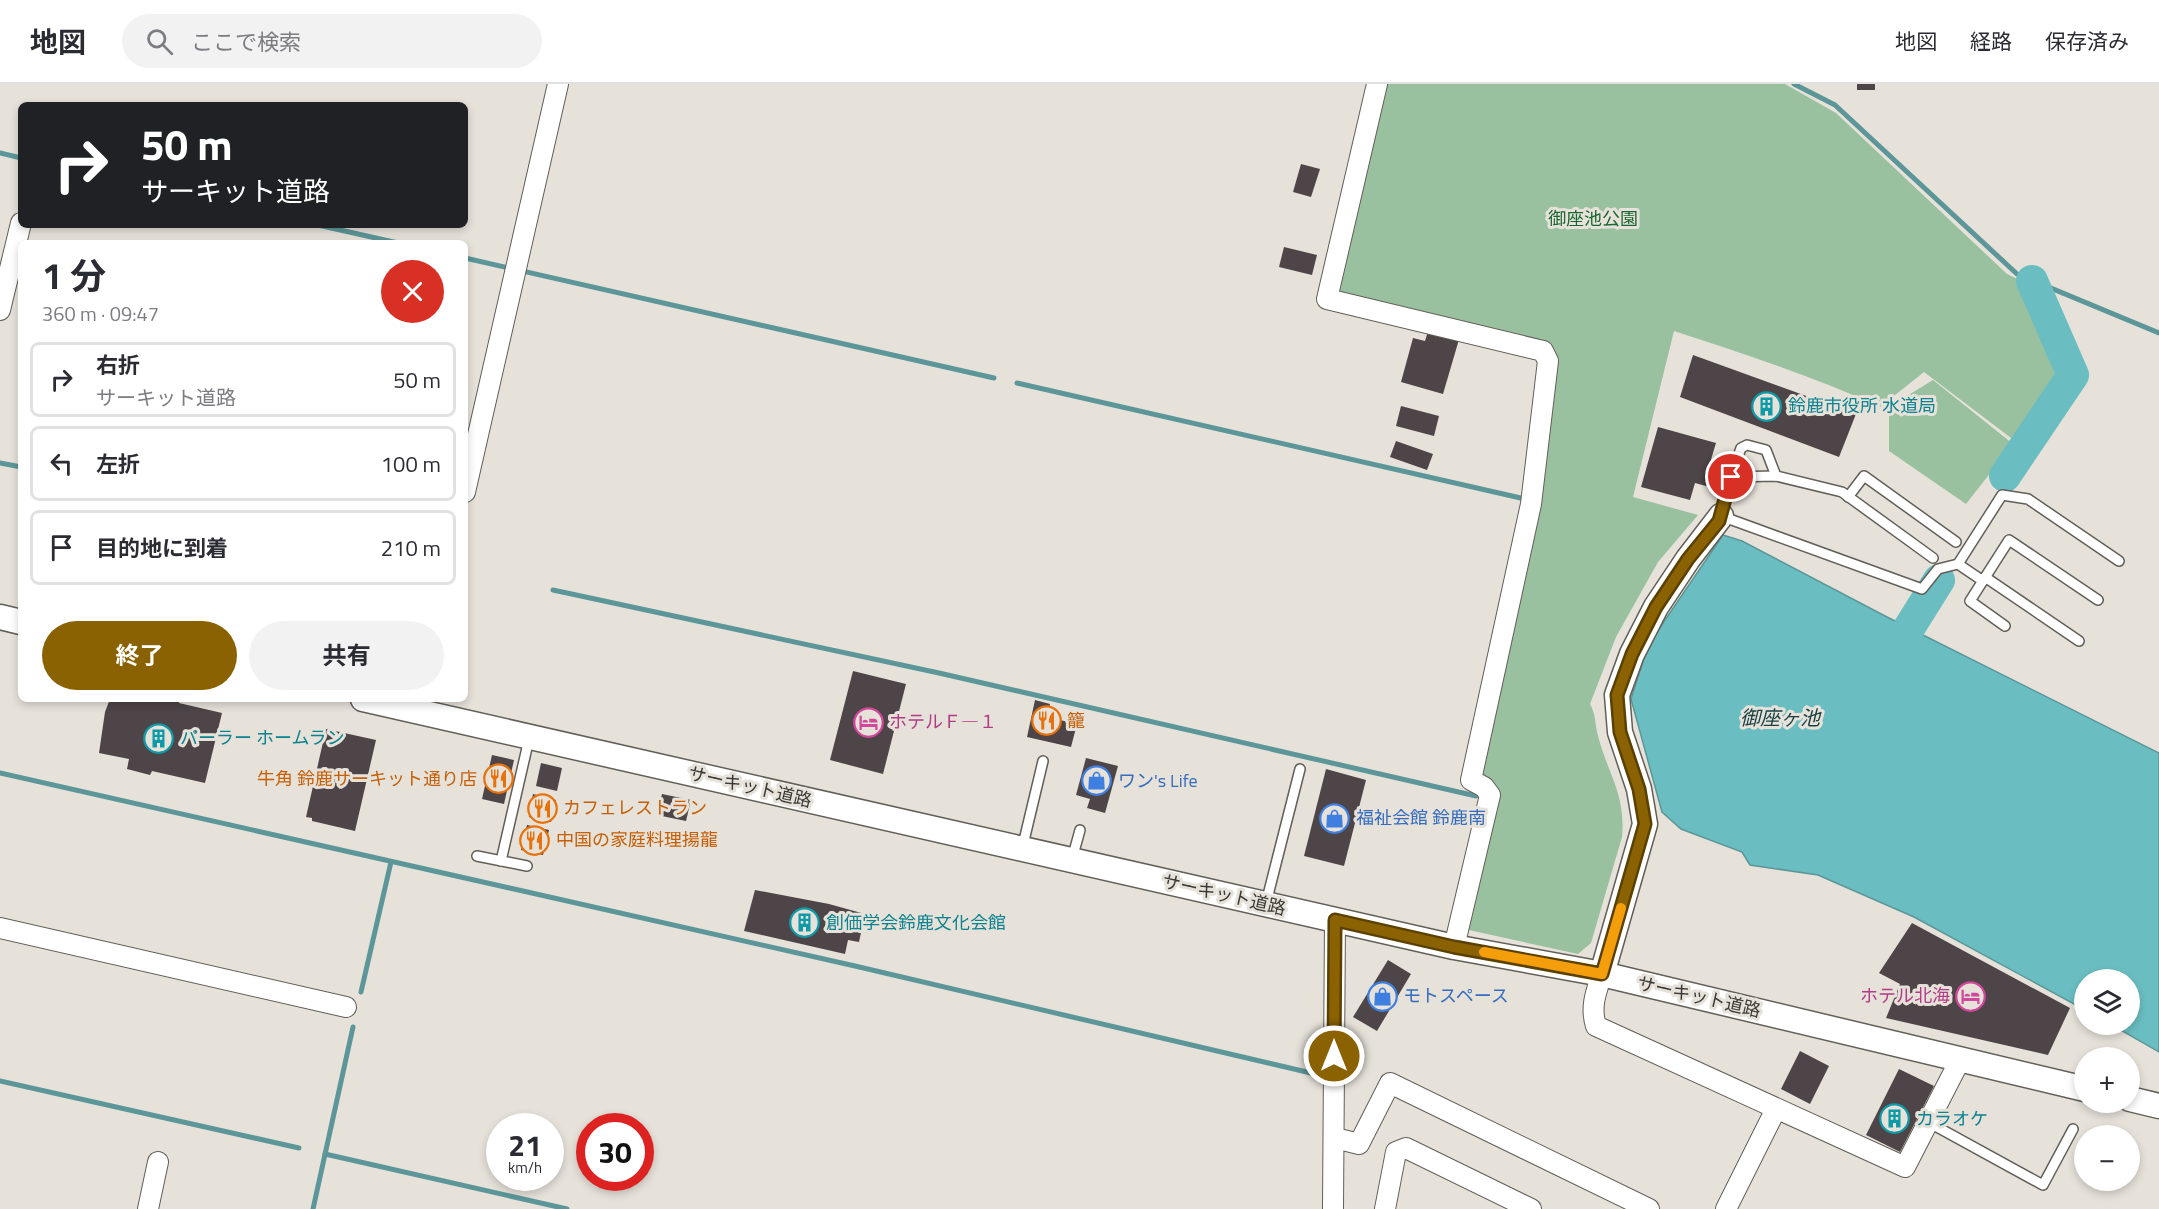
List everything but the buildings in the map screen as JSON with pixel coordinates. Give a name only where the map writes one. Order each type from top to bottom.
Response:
[{"type":"street","points":[[468,479],[558,84]]},
{"type":"street","points":[[1377,84],[1327,299],[1543,351],[1548,361],[1531,504],[1471,780],[1484,787],[1490,795],[1454,947]]},
{"type":"street","points":[[0,309],[20,228]]},
{"type":"street","points":[[1721,516],[1688,559],[1656,607],[1632,654],[1617,695],[1620,732],[1639,789],[1645,824],[1594,999],[1592,1014],[1596,1026],[1905,1167],[1960,1060]]},
{"type":"street","points":[[0,617],[18,621]]},
{"type":"street","name":"サーキット道路","points":[[390,702],[420,705],[530,736],[1454,947],[1602,974],[2074,1086]]},
{"type":"street","points":[[1333,1209],[1335,920]]},
{"type":"street","points":[[0,928],[346,1007]]},
{"type":"street","points":[[1335,1138],[1359,1144],[1390,1083],[1649,1209]]},
{"type":"street","points":[[2140,1101],[2159,1106]]},
{"type":"street","points":[[1726,1209],[1776,1109]]},
{"type":"street","points":[[1385,1209],[1396,1152],[1406,1148],[1531,1209]]},
{"type":"street","points":[[148,1209],[158,1162]]},
{"type":"lane","points":[[1776,476],[1766,450],[1747,445],[1741,448],[1721,516],[1922,589],[1938,570],[1958,564],[2002,495],[2028,499],[2119,561]]},
{"type":"lane","points":[[1731,477],[1776,476],[1842,492],[1933,558]]},
{"type":"lane","points":[[1848,497],[1864,476],[1956,542]]},
{"type":"lane","points":[[2005,626],[1970,601],[2009,540],[2098,600]]},
{"type":"lane","points":[[1958,564],[2079,641]]},
{"type":"lane","points":[[501,861],[530,736]]},
{"type":"lane","points":[[1022,849],[1043,761]]},
{"type":"lane","points":[[1266,904],[1300,769]]},
{"type":"lane","points":[[1072,860],[1080,830]]},
{"type":"lane","points":[[477,856],[527,866]]},
{"type":"lane","points":[[1928,1122],[2043,1185],[2073,1129]]},
{"type":"green space","name":"御座池公園","points":[[1381,84],[1785,84],[1836,113],[2007,274],[2030,285],[2028,296],[2038,308],[2067,375],[2019,444],[1924,372],[1880,407],[1804,375],[1674,331],[1633,497],[1698,515],[1658,562],[1616,637],[1590,704],[1602,750],[1619,797],[1623,822],[1622,837],[1591,943],[1578,954],[1464,929],[1482,779],[1479,772],[1556,360],[1341,299],[1334,287]]},
{"type":"green space","points":[[1933,380],[2013,444],[1966,504],[1889,451],[1889,407]]},
{"type":"water","name":"御座ヶ池","points":[[1723,535],[1742,541],[1887,617],[2159,753],[2159,1052],[2129,1035],[2140,1035],[2140,969],[2074,969],[2074,1004],[1914,917],[1818,875],[1750,865],[1742,852],[1681,829],[1662,812],[1631,699],[1648,645]]},
{"type":"waterway","points":[[1794,84],[1835,105],[2017,274],[2159,333]]},
{"type":"waterway","points":[[0,153],[18,157]]},
{"type":"waterway","points":[[331,228],[385,240]]},
{"type":"waterway","points":[[468,259],[994,378]]},
{"type":"waterway","points":[[2005,476],[2073,375],[2032,281]]},
{"type":"waterway","points":[[1017,383],[1525,499]]},
{"type":"waterway","points":[[0,463],[18,466]]},
{"type":"waterway","points":[[1909,628],[1939,580]]},
{"type":"waterway","points":[[553,590],[939,673],[1476,796]]},
{"type":"waterway","points":[[0,773],[855,966],[1328,1077]]},
{"type":"waterway","points":[[361,992],[391,862]]},
{"type":"waterway","points":[[313,1209],[353,1027]]},
{"type":"waterway","points":[[0,1081],[299,1148]]},
{"type":"waterway","points":[[325,1154],[567,1209]]},
{"type":"slow traffic","points":[[1484,952],[1602,974],[1621,908]]},
{"type":"place","name":"鈴鹿市役所 水道局","points":[[1767,406]]},
{"type":"place","name":"籠","points":[[1046,721]]},
{"type":"place","name":"ホテルＦ―１","points":[[868,722]]},
{"type":"place","name":"パーラー ホームラン","points":[[159,738]]},
{"type":"place","name":"牛角 鈴鹿サーキット通り店","points":[[498,779]]},
{"type":"place","name":"ワン's Life","points":[[1097,781]]},
{"type":"place","name":"カフェレストラン","points":[[542,808]]},
{"type":"place","name":"福祉会館 鈴鹿南","points":[[1335,818]]},
{"type":"place","name":"中国の家庭料理揚龍","points":[[535,840]]},
{"type":"place","name":"創価学会鈴鹿文化会館","points":[[805,923]]},
{"type":"place","name":"モトスペース","points":[[1382,996]]},
{"type":"place","name":"ホテル北海","points":[[1971,996]]},
{"type":"place","name":"カラオケ","points":[[1895,1119]]},
{"type":"route","points":[[1334,1056],[1335,920],[1454,947],[1602,974],[1645,824],[1639,789],[1620,732],[1617,695],[1632,654],[1656,607],[1688,559],[1719,521],[1731,477]]}]
